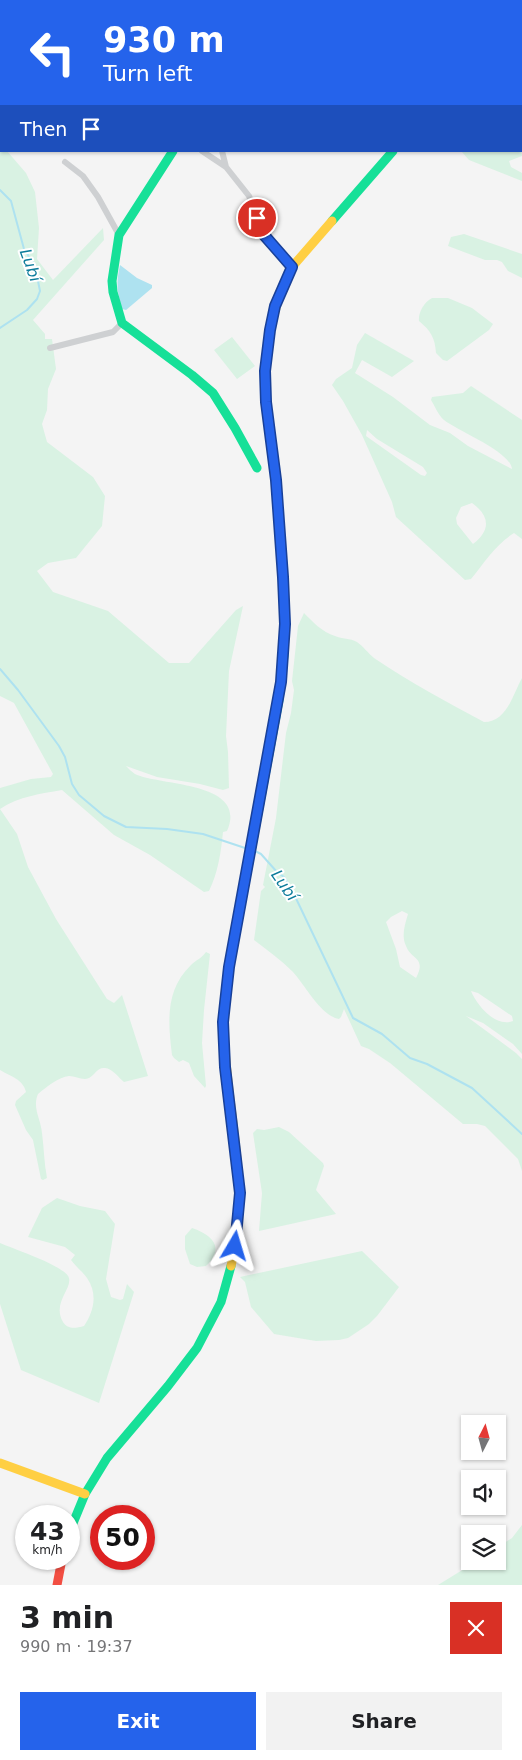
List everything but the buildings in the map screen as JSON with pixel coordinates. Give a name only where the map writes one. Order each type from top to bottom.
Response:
[{"type":"main road","points":[[172,152],[119,235],[112,281],[113,292],[122,323],[192,375],[213,394],[235,428],[257,468]]},
{"type":"main road","points":[[80,1506],[85,1494],[107,1458],[174,1380],[197,1348],[220,1302],[233,1259],[238,1232],[240,1193],[225,1067],[223,1022],[229,967],[278,700],[283,664],[285,624],[277,500],[268,427],[265,371],[270,330],[275,306],[292,267],[392,152]]},
{"type":"main road","points":[[0,1463],[85,1494]]},
{"type":"main road","points":[[57,1585],[60,1570]]},
{"type":"street","points":[[204,152],[226,167],[249,196],[264,235],[292,267]]},
{"type":"street","points":[[222,152],[226,167]]},
{"type":"street","points":[[65,162],[83,176],[119,235]]},
{"type":"street","points":[[50,348],[113,332],[122,323]]},
{"type":"green space","points":[[0,152],[8,152],[26,173],[35,192],[39,228],[37,259],[53,280],[103,228],[104,240],[33,320],[45,334],[45,339],[52,339],[56,369],[48,389],[47,410],[42,424],[47,442],[93,477],[105,496],[102,526],[76,558],[48,563],[37,571],[53,592],[108,611],[169,663],[189,663],[236,610],[243,606],[229,671],[226,736],[229,788],[223,790],[157,777],[126,766],[135,774],[147,778],[198,788],[214,794],[225,803],[230,815],[227,831],[223,832],[219,862],[209,891],[204,892],[150,855],[114,835],[62,790],[23,798],[0,809],[0,788],[31,779],[51,777],[53,774],[14,703],[0,696]]},
{"type":"green space","points":[[462,152],[522,152],[522,156],[509,161],[511,167],[522,173],[522,181],[469,160]]},
{"type":"green space","points":[[464,234],[522,254],[522,278],[508,271],[502,262],[485,260],[448,246],[451,237]]},
{"type":"green space","points":[[432,298],[448,298],[472,308],[493,324],[489,330],[447,361],[443,360],[436,353],[432,335],[419,321],[422,308]]},
{"type":"green space","points":[[365,333],[414,361],[392,377],[362,360],[355,373],[393,397],[430,425],[450,433],[468,446],[512,469],[509,462],[494,449],[444,420],[431,400],[432,397],[463,393],[471,386],[522,420],[522,539],[514,533],[508,537],[491,554],[471,579],[465,580],[396,517],[392,502],[362,435],[332,385],[336,379],[352,368],[357,345]],"holes":[[[367,430],[377,439],[423,467],[427,473],[425,476],[366,436]],[[472,503],[482,513],[486,523],[483,534],[473,544],[457,524],[456,518],[461,507]]]},
{"type":"green space","points":[[232,337],[255,366],[237,379],[214,350]]},
{"type":"green space","points":[[304,613],[326,632],[357,642],[387,667],[428,692],[484,722],[492,721],[504,712],[522,678],[522,1054],[513,1044],[483,1023],[466,1016],[522,1059],[522,1171],[518,1159],[485,1126],[463,1124],[390,1063],[361,1046],[344,1009],[339,1019],[332,1017],[320,1006],[293,972],[254,940],[261,891],[265,887],[263,885],[276,818],[286,733],[291,713],[294,690],[292,681],[298,626]],"holes":[[[402,911],[408,914],[404,930],[405,942],[408,951],[417,959],[420,966],[416,978],[400,967],[396,949],[386,922]],[[471,991],[478,993],[512,1016],[513,1021],[506,1022],[493,1018],[482,1008]]]},
{"type":"green space","points":[[0,809],[17,834],[28,867],[56,919],[107,999],[114,1003],[122,995],[148,1076],[124,1082],[108,1068],[102,1068],[87,1079],[69,1076],[61,1078],[38,1094],[36,1109],[41,1128],[47,1178],[43,1180],[41,1179],[33,1140],[26,1130],[15,1105],[16,1101],[26,1092],[16,1078],[0,1070]]},
{"type":"green space","points":[[206,952],[210,954],[202,1043],[205,1088],[194,1076],[189,1063],[183,1060],[179,1062],[172,1055],[169,1019],[176,985],[191,965]]},
{"type":"green space","points":[[279,1127],[289,1132],[323,1163],[324,1166],[316,1190],[336,1214],[259,1231],[262,1193],[253,1133],[257,1129],[264,1130]]},
{"type":"green space","points":[[57,1198],[80,1206],[105,1211],[115,1224],[106,1279],[111,1297],[123,1299],[127,1284],[134,1292],[99,1403],[21,1370],[0,1304],[0,1243],[49,1263],[66,1273],[69,1282],[61,1303],[60,1315],[67,1326],[75,1328],[84,1326],[92,1308],[94,1296],[87,1278],[71,1260],[75,1255],[65,1247],[28,1237],[42,1208]]},
{"type":"green space","points":[[192,1228],[206,1234],[214,1243],[215,1253],[206,1266],[197,1267],[190,1264],[185,1249],[185,1236]]},
{"type":"green space","points":[[362,1251],[399,1287],[369,1324],[348,1338],[339,1340],[316,1341],[274,1334],[251,1307],[245,1282],[240,1277]]},
{"type":"green space","points":[[522,1525],[522,1585],[438,1585],[462,1570],[506,1570],[506,1542],[512,1538]]},
{"type":"water","points":[[120,265],[137,278],[152,285],[152,288],[126,310],[122,309],[118,292]]},
{"type":"waterway","name":"Lubí","points":[[0,190],[11,201],[24,249],[35,266],[40,291],[37,299],[27,310],[0,328]]},
{"type":"waterway","name":"Lubí","points":[[0,669],[18,690],[59,746],[65,757],[72,784],[79,795],[104,816],[126,827],[167,829],[203,834],[248,849]]},
{"type":"waterway","name":"Lubí","points":[[255,851],[261,854],[284,877],[292,890],[353,1018],[382,1034],[410,1058],[427,1064],[472,1088],[522,1134]]},
{"type":"traffic: fast","points":[[172,152],[119,235],[112,281],[113,292],[122,323],[213,393],[257,468]]},
{"type":"traffic: fast","points":[[332,221],[392,152]]},
{"type":"traffic: fast","points":[[228,976],[279,700],[284,655],[284,635]]},
{"type":"traffic: fast","points":[[80,1506],[85,1494],[107,1458],[168,1386],[197,1348],[221,1302],[231,1266]]},
{"type":"traffic: slow","points":[[284,635],[284,604],[276,480],[266,402],[265,371],[270,330],[280,293],[292,267],[332,221]]},
{"type":"traffic: slow","points":[[228,976],[224,1012],[225,1049],[237,1158],[239,1195],[238,1230],[231,1266]]},
{"type":"traffic: slow","points":[[0,1463],[85,1494]]},
{"type":"traffic: jam","points":[[57,1585],[60,1570]]},
{"type":"route","points":[[235,1246],[238,1232],[240,1193],[225,1067],[223,1022],[225,996],[281,682],[285,624],[276,480],[268,427],[265,371],[275,306],[292,267],[264,235],[257,218]]}]
